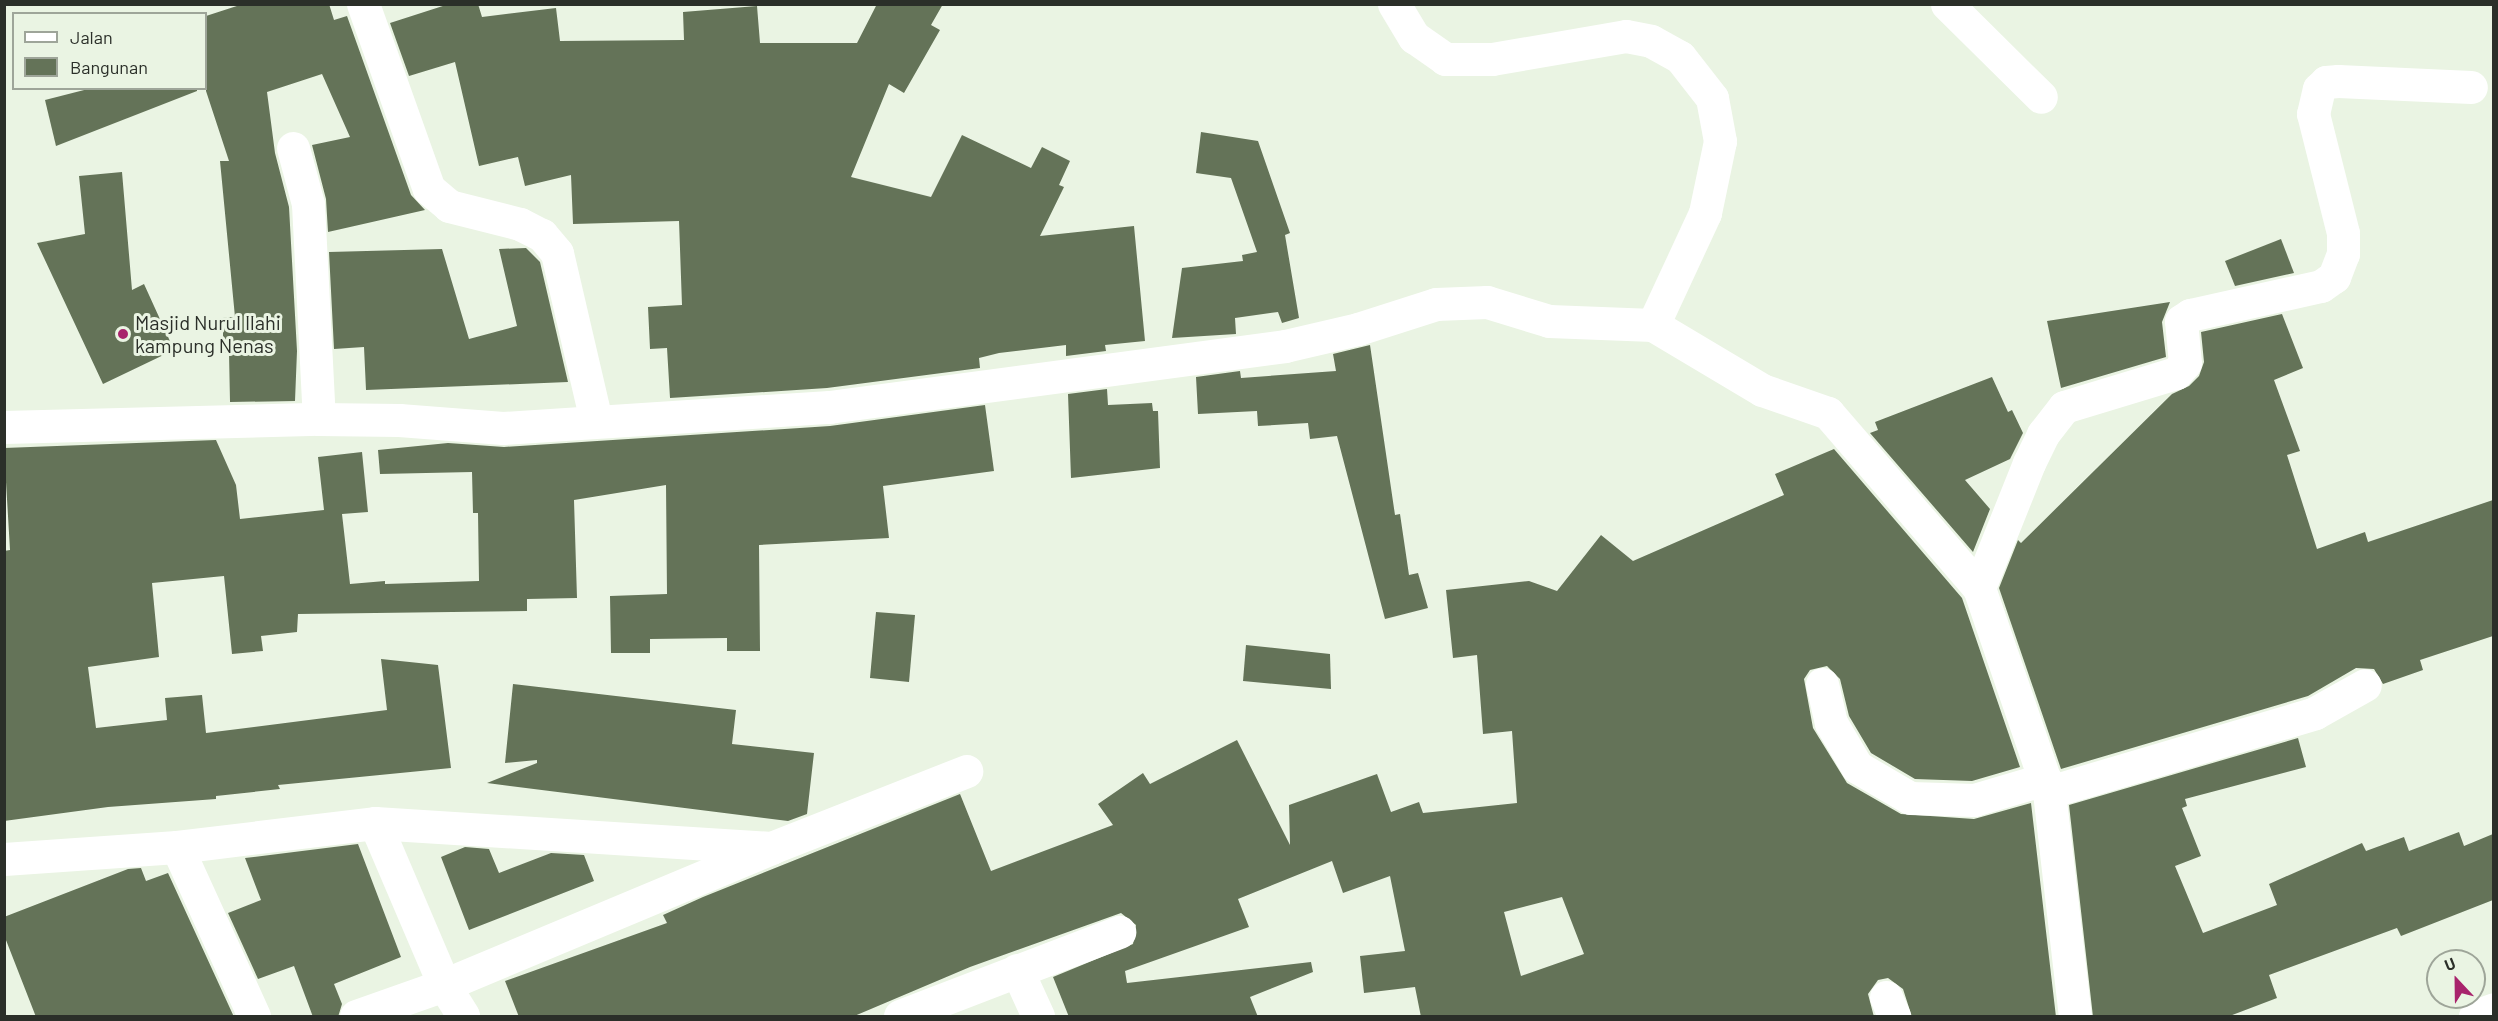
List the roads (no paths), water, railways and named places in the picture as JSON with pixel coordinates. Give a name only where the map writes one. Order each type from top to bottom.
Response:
[{"type":"street","points":[[363,4],[429,189],[449,206],[520,224],[542,235],[557,253],[597,421]]},
{"type":"street","points":[[1394,4],[1414,37],[1445,58],[1492,59],[1626,36],[1651,41],[1680,57],[1712,98],[1720,141],[1705,213],[1653,325]]},
{"type":"street","points":[[1947,4],[2041,97]]},
{"type":"street","points":[[1979,588],[2029,463],[2043,434],[2064,407],[2175,373],[2185,363],[2181,321],[2190,315],[2321,286],[2334,277],[2343,254],[2343,233],[2313,114],[2319,89],[2326,82],[2338,81],[2471,87]]},
{"type":"street","points":[[293,148],[308,204],[319,419]]},
{"type":"street","points":[[4,427],[319,419],[399,420],[503,428],[829,407],[1273,347],[1358,329],[1436,304],[1487,302],[1549,321],[1653,325],[1762,390],[1828,413],[1979,588],[2047,786],[2075,1017]]},
{"type":"street","points":[[1822,684],[1831,723],[1857,767],[1910,798],[1974,800],[2047,786],[2315,713],[2365,685]]},
{"type":"street","points":[[356,1017],[444,985],[771,848],[966,771]]},
{"type":"street","points":[[4,859],[177,847],[375,824],[771,848]]},
{"type":"street","points":[[375,824],[444,985],[463,1017]]},
{"type":"street","points":[[177,847],[254,1017]]},
{"type":"street","points":[[900,1017],[1119,932]]},
{"type":"street","points":[[1017,970],[1038,1017]]},
{"type":"street","points":[[2475,1017],[2493,1009]]},
{"type":"place","name":"Masjid Nurul Ilahi kampung Nenas","points":[[123,334]]}]
